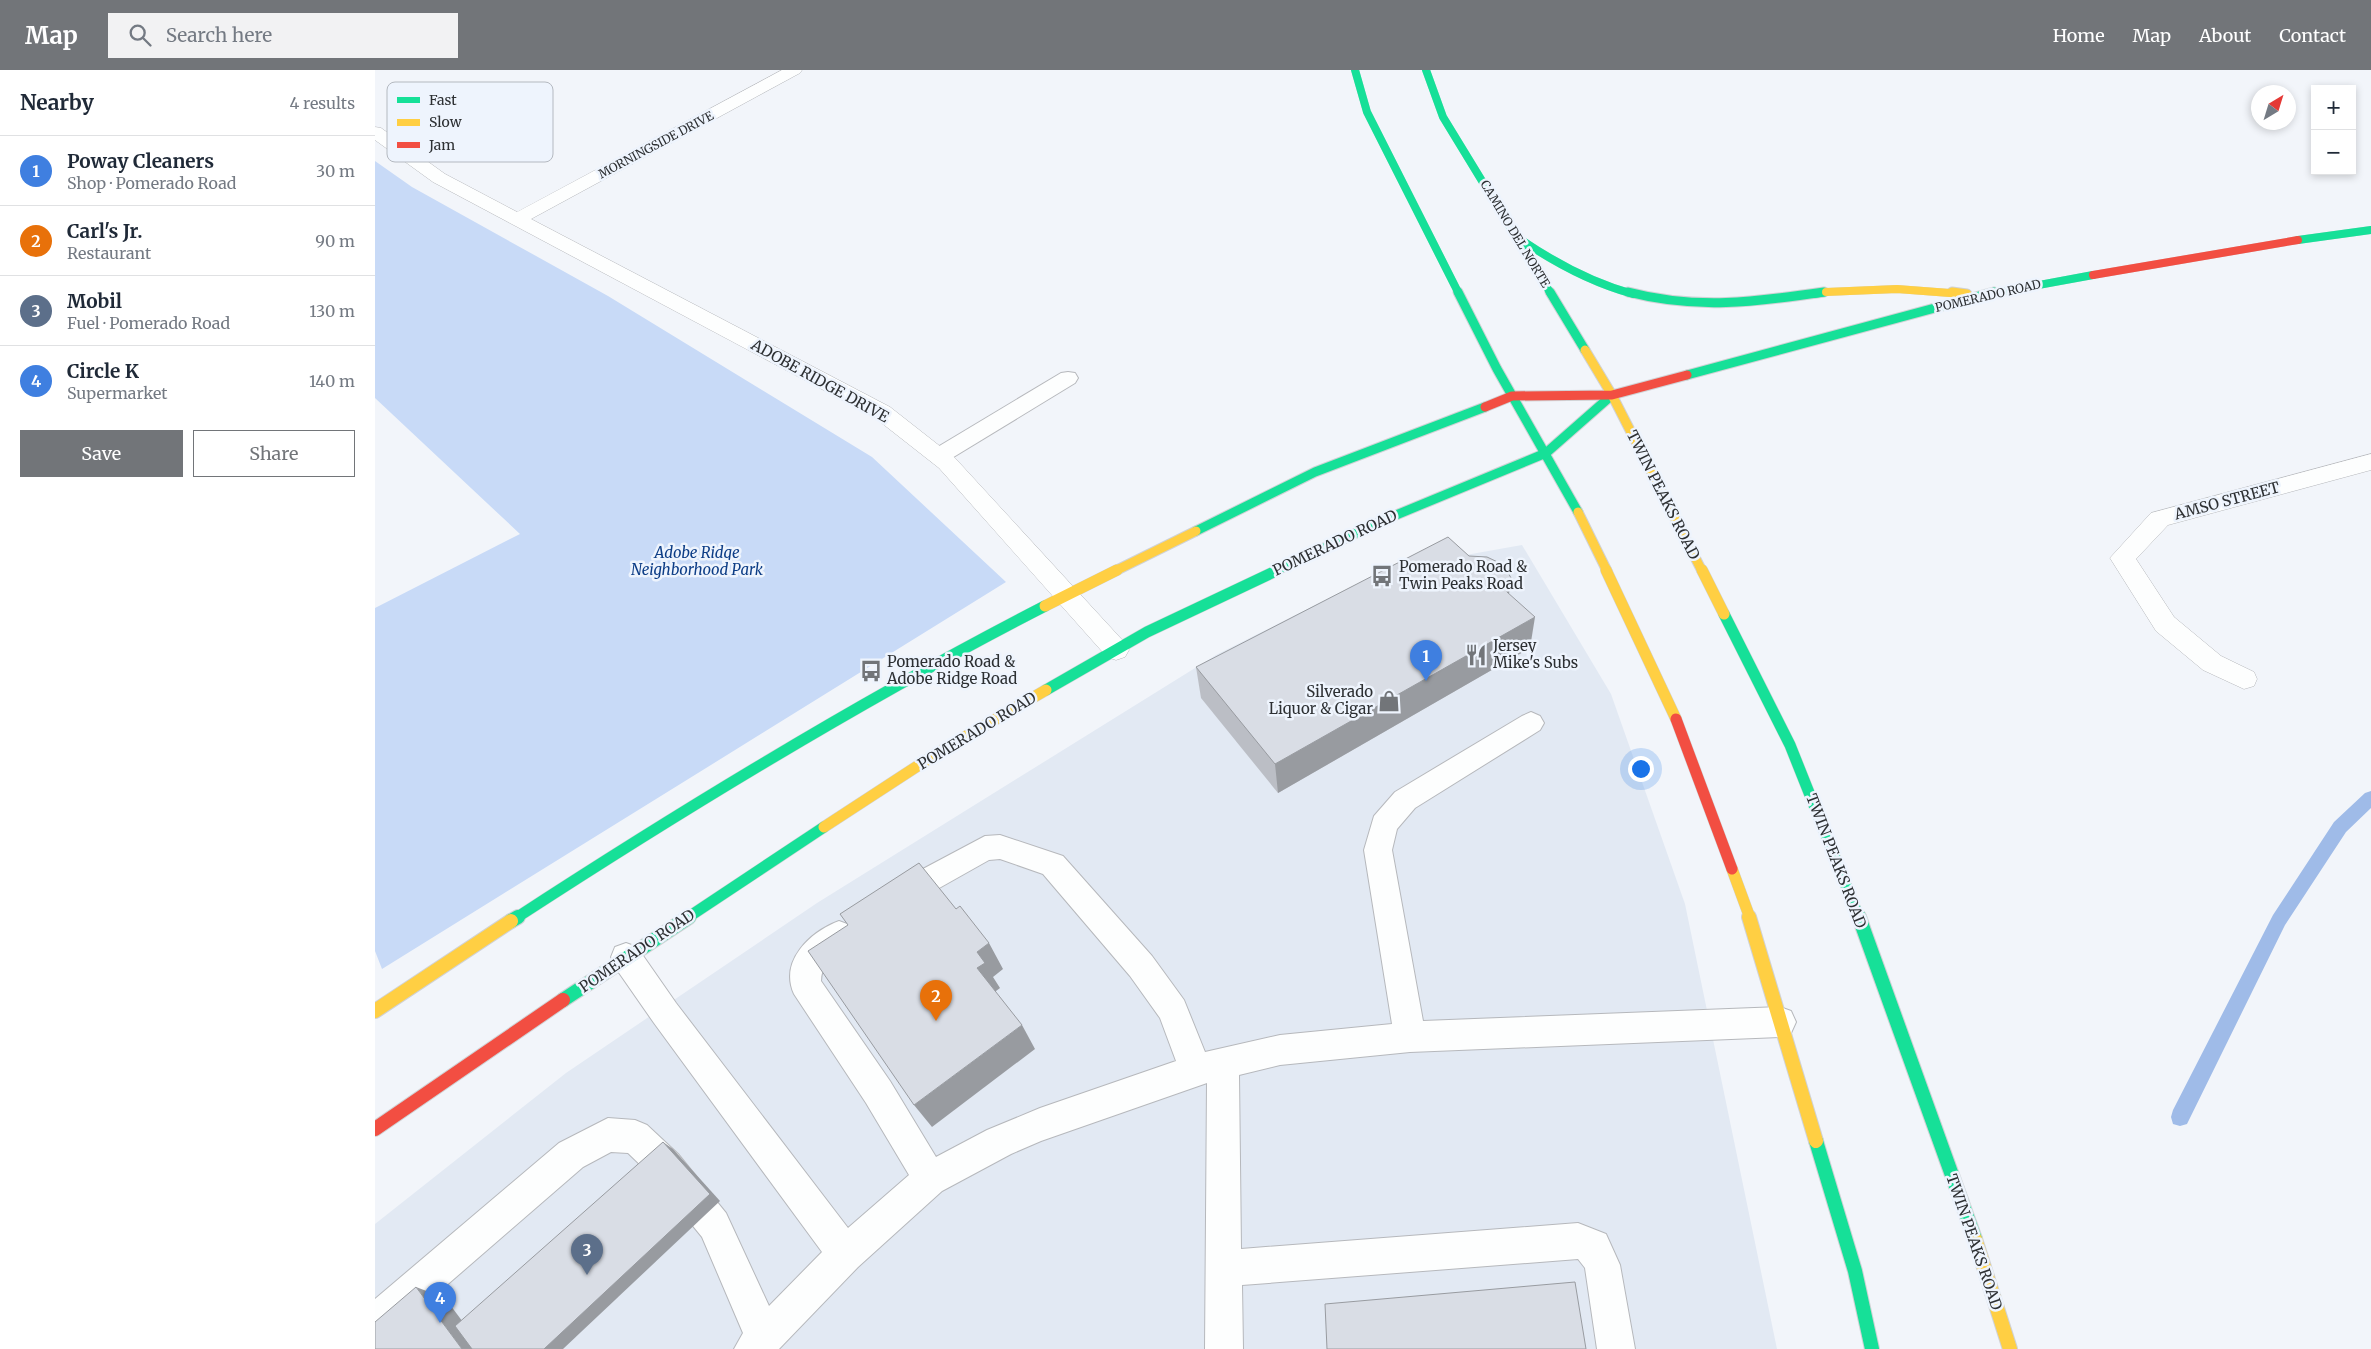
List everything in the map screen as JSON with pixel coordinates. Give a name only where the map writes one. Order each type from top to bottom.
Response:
[{"type":"main road","points":[[1355,70],[1367,112],[1497,369],[1569,492],[1673,710],[1749,916],[1855,1270],[1872,1349]]},
{"type":"main road","name":"CAMINO DEL NORTE","points":[[1426,70],[1443,117],[1612,395]]},
{"type":"main road","name":"POMERADO ROAD","points":[[375,1011],[572,880],[775,755],[957,650],[1069,596],[1315,472],[1513,396],[1612,395],[1979,296],[2294,241],[2371,230]]},
{"type":"main road","points":[[1516,236],[1546,258],[1590,281],[1655,300],[1727,304],[1856,288],[1919,288],[1979,296]]},
{"type":"main road","name":"POMERADO ROAD","points":[[375,1129],[626,957],[939,752],[1147,632],[1383,520],[1546,453],[1612,395]]},
{"type":"main road","name":"TWIN PEAKS ROAD","points":[[1612,395],[1802,773],[1850,893],[1981,1255],[2009,1349]]},
{"type":"street","name":"MORNINGSIDE DRIVE","points":[[517,219],[794,70]]},
{"type":"street","name":"ADOBE RIDGE DRIVE","points":[[375,132],[387,141]]},
{"type":"street","name":"ADOBE RIDGE DRIVE","points":[[417,162],[439,178],[882,412],[947,463],[1116,650]]},
{"type":"street","name":"AMSO STREET","points":[[2244,679],[2212,663],[2165,624],[2122,558],[2160,519],[2371,462]]},
{"type":"lane","points":[[939,456],[1068,378]]},
{"type":"lane","points":[[1409,1037],[1378,850],[1384,824],[1405,800],[1531,723]]},
{"type":"lane","points":[[931,1179],[878,1092],[805,984],[805,968],[817,950],[907,891],[985,848],[1000,847],[1053,865],[1141,966],[1173,1010],[1209,1066],[1224,1269],[1224,1349]]},
{"type":"lane","points":[[626,957],[665,1013],[845,1254]]},
{"type":"lane","points":[[375,1323],[571,1155],[608,1135],[635,1138],[666,1166],[714,1225],[758,1343],[845,1254],[931,1179],[999,1142],[1040,1124],[1209,1066],[1280,1050],[1409,1037],[1780,1022]]},
{"type":"lane","points":[[1224,1269],[1270,1263],[1578,1241],[1593,1247],[1602,1265],[1617,1349]]},
{"type":"shaded area","points":[[1522,545],[1611,694],[1685,904],[1777,1349],[375,1349],[375,1224],[566,1073],[817,903],[1216,655],[1387,569]]},
{"type":"green space","name":"Adobe Ridge Neighborhood Park","points":[[375,161],[412,187],[608,296],[872,457],[1006,582],[382,969],[375,951],[375,608],[520,534],[375,398]]},
{"type":"building","points":[[1448,537],[1469,556],[1487,557],[1504,565],[1511,578],[1507,592],[1535,617],[1275,764],[1196,667]]},
{"type":"building","points":[[919,863],[956,909],[960,906],[989,943],[977,952],[985,963],[977,968],[1022,1025],[914,1105],[808,951],[848,925],[840,914]]},
{"type":"building","points":[[663,1142],[710,1194],[544,1349],[472,1349],[455,1326]]},
{"type":"building","points":[[1575,1282],[1586,1349],[1327,1349],[1325,1304]]},
{"type":"building","points":[[416,1287],[462,1349],[375,1349],[375,1322]]},
{"type":"waterway","points":[[2180,1117],[2279,920],[2340,827],[2371,798]]},
{"type":"traffic: fast","points":[[1355,70],[1367,112],[1497,369],[1578,512]]},
{"type":"traffic: fast","points":[[1426,70],[1443,117],[1585,350]]},
{"type":"traffic: fast","points":[[2298,240],[2371,230]]},
{"type":"traffic: fast","points":[[1523,241],[1569,270],[1594,281],[1646,297],[1673,302],[1727,304],[1826,292]]},
{"type":"traffic: fast","points":[[1687,375],[1999,291],[2093,275]]},
{"type":"traffic: fast","points":[[1046,690],[1147,632],[1384,520],[1546,453],[1612,395]]},
{"type":"traffic: fast","points":[[1196,531],[1315,472],[1485,407]]},
{"type":"traffic: fast","points":[[511,921],[641,837],[840,716],[976,641],[1045,606]]},
{"type":"traffic: fast","points":[[1724,614],[1790,745],[1850,893],[1975,1239]]},
{"type":"traffic: fast","points":[[563,1000],[824,827]]},
{"type":"traffic: fast","points":[[1816,1141],[1855,1271],[1872,1349]]},
{"type":"traffic: slow","points":[[1826,292],[1897,289],[1967,294]]},
{"type":"traffic: slow","points":[[1585,350],[1612,395],[1724,614]]},
{"type":"traffic: slow","points":[[1578,512],[1644,647],[1676,719]]},
{"type":"traffic: slow","points":[[1045,606],[1196,531]]},
{"type":"traffic: slow","points":[[824,827],[939,752],[1046,690]]},
{"type":"traffic: slow","points":[[1732,869],[1749,916],[1816,1141]]},
{"type":"traffic: slow","points":[[375,1011],[511,921]]},
{"type":"traffic: slow","points":[[1975,1239],[2010,1349]]},
{"type":"traffic: jam","points":[[2093,275],[2298,240]]},
{"type":"traffic: jam","points":[[1485,407],[1512,396],[1612,395],[1687,375]]},
{"type":"traffic: jam","points":[[1676,719],[1732,869]]},
{"type":"traffic: jam","points":[[375,1129],[563,1000]]},
{"type":"place","name":"Pomerado Road & Twin Peaks Road","points":[[1382,576]]},
{"type":"place","name":"Jersey Mike's Subs","points":[[1476,655]]},
{"type":"place","name":"Pomerado Road & Adobe Ridge Road","points":[[871,671]]},
{"type":"place","name":"Poway Cleaners","points":[[1426,681]]},
{"type":"place","name":"Silverado Liquor & Cigar","points":[[1389,701]]},
{"type":"place","name":"Carl's Jr.","points":[[936,1021]]},
{"type":"place","name":"Mobil","points":[[587,1275]]},
{"type":"place","name":"Circle K","points":[[440,1323]]}]
